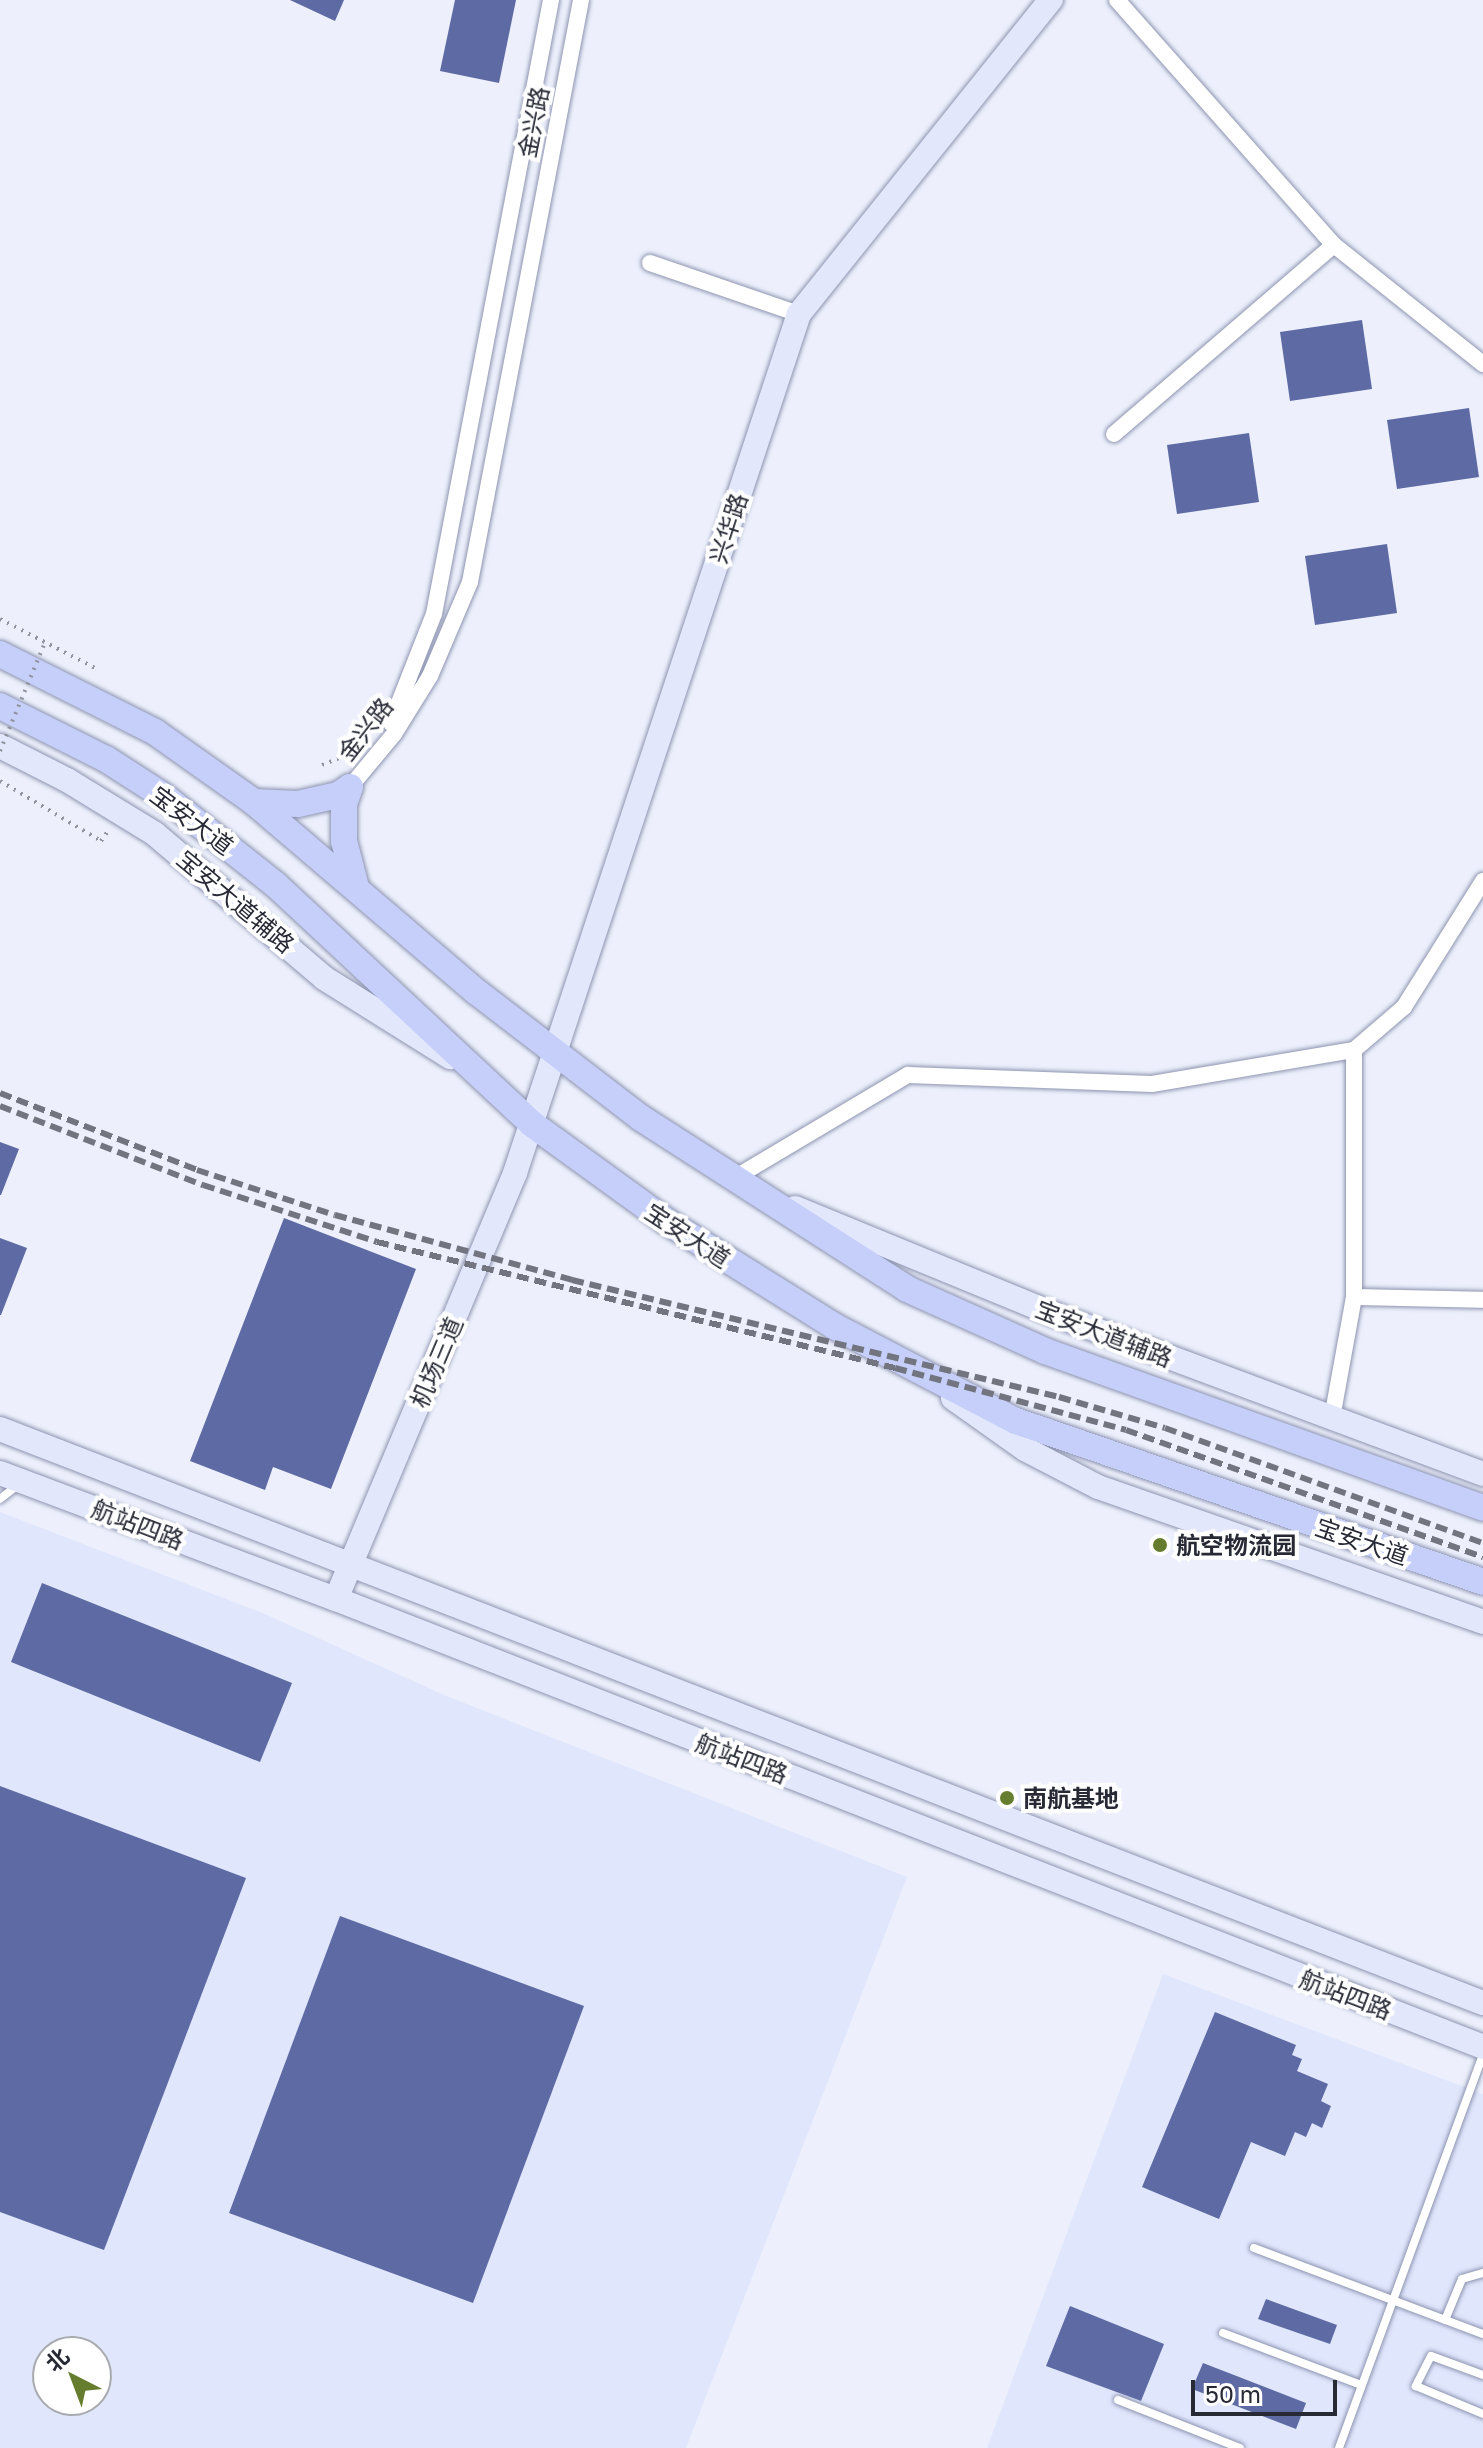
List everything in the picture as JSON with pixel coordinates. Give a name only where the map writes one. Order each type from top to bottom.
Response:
[{"type":"main road","name":"宝安大道","points":[[0,654],[155,732],[254,802],[555,1052],[731,1180],[907,1289],[975,1323],[1483,1508]]},
{"type":"main road","name":"宝安大道","points":[[0,706],[106,759],[210,831],[276,885],[466,1067],[532,1124],[598,1175],[745,1272],[922,1376],[1016,1421],[1483,1582]]},
{"type":"main road","points":[[254,802],[298,804],[338,795],[350,787]]},
{"type":"main road","points":[[350,787],[344,841],[356,887]]},
{"type":"street","name":"金兴路","points":[[350,787],[403,698],[434,614],[551,0]]},
{"type":"street","name":"金兴路","points":[[350,787],[394,734],[430,676],[470,582],[581,0]]},
{"type":"street","name":"兴华路","points":[[532,1124],[799,314],[1051,0]]},
{"type":"street","points":[[1117,0],[1334,245],[1483,364]]},
{"type":"street","points":[[1114,434],[1334,245]]},
{"type":"street","points":[[650,263],[799,314]]},
{"type":"street","name":"宝安大道辅路","points":[[0,748],[67,780],[155,834],[324,978],[466,1067]]},
{"type":"street","points":[[731,1180],[908,1075],[1152,1084],[1354,1050],[1404,1007],[1483,881]]},
{"type":"street","points":[[1332,1418],[1354,1297],[1354,1050]]},
{"type":"street","name":"机场三道","points":[[336,1599],[532,1124]]},
{"type":"street","name":"宝安大道辅路","points":[[731,1180],[940,1270],[1483,1474]]},
{"type":"street","points":[[1354,1297],[1483,1300]]},
{"type":"street","points":[[922,1376],[1025,1449],[1098,1487],[1483,1622]]},
{"type":"street","name":"航站四路","points":[[0,1429],[352,1561],[1483,2003]]},
{"type":"street","name":"航站四路","points":[[11,1477],[336,1599],[1483,2047]]},
{"type":"lane","points":[[0,1499],[11,1477]]},
{"type":"lane","points":[[1339,2448],[1483,2055]]},
{"type":"lane","points":[[1254,2248],[1483,2334]]},
{"type":"lane","points":[[1445,2320],[1462,2279],[1483,2273]]},
{"type":"lane","points":[[1223,2333],[1361,2385]]},
{"type":"lane","points":[[1483,2375],[1431,2356],[1416,2382],[1421,2391],[1483,2414]]},
{"type":"lane","points":[[1118,2400],[1240,2448]]},
{"type":"path","points":[[0,619],[94,666]]},
{"type":"path","points":[[0,748],[46,640]]},
{"type":"path","points":[[0,781],[101,841],[108,831]]},
{"type":"shaded area","points":[[0,1512],[265,1614],[444,1695],[907,1877],[686,2448],[0,2448]]},
{"type":"shaded area","points":[[1163,1974],[1483,2094],[1483,2448],[987,2448]]},
{"type":"building","points":[[290,0],[344,0],[335,21]]},
{"type":"building","points":[[455,0],[516,0],[499,83],[440,71]]},
{"type":"building","points":[[1362,320],[1372,389],[1290,401],[1280,332]]},
{"type":"building","points":[[1469,408],[1479,477],[1397,489],[1387,420]]},
{"type":"building","points":[[1249,433],[1259,502],[1177,514],[1167,445]]},
{"type":"building","points":[[1387,544],[1397,613],[1315,625],[1305,556]]},
{"type":"building","points":[[0,1142],[19,1149],[1,1195],[0,1195]]},
{"type":"building","points":[[284,1218],[416,1269],[331,1489],[273,1467],[265,1490],[190,1461]]},
{"type":"building","points":[[0,1238],[27,1248],[1,1315],[0,1315]]},
{"type":"building","points":[[42,1583],[292,1683],[260,1762],[11,1662]]},
{"type":"building","points":[[0,1786],[246,1878],[104,2250],[0,2212]]},
{"type":"building","points":[[340,1916],[584,2006],[473,2303],[229,2213]]},
{"type":"building","points":[[1215,2012],[1296,2045],[1292,2055],[1302,2059],[1297,2071],[1328,2084],[1321,2101],[1331,2106],[1322,2128],[1312,2123],[1306,2137],[1295,2132],[1285,2156],[1251,2142],[1219,2219],[1142,2187]]},
{"type":"building","points":[[1266,2299],[1337,2325],[1330,2344],[1258,2319]]},
{"type":"building","points":[[1070,2306],[1164,2344],[1141,2401],[1046,2366]]},
{"type":"building","points":[[1203,2363],[1306,2403],[1296,2429],[1192,2389]]},
{"type":"railway","points":[[0,1093],[197,1170],[335,1215],[572,1280],[1059,1397],[1165,1428],[1483,1543]]},
{"type":"railway","points":[[0,1106],[203,1185],[377,1242],[895,1368],[1126,1430],[1483,1557]]},
{"type":"place","name":"航空物流园","points":[[1160,1545]]},
{"type":"place","name":"南航基地","points":[[1007,1798]]}]
